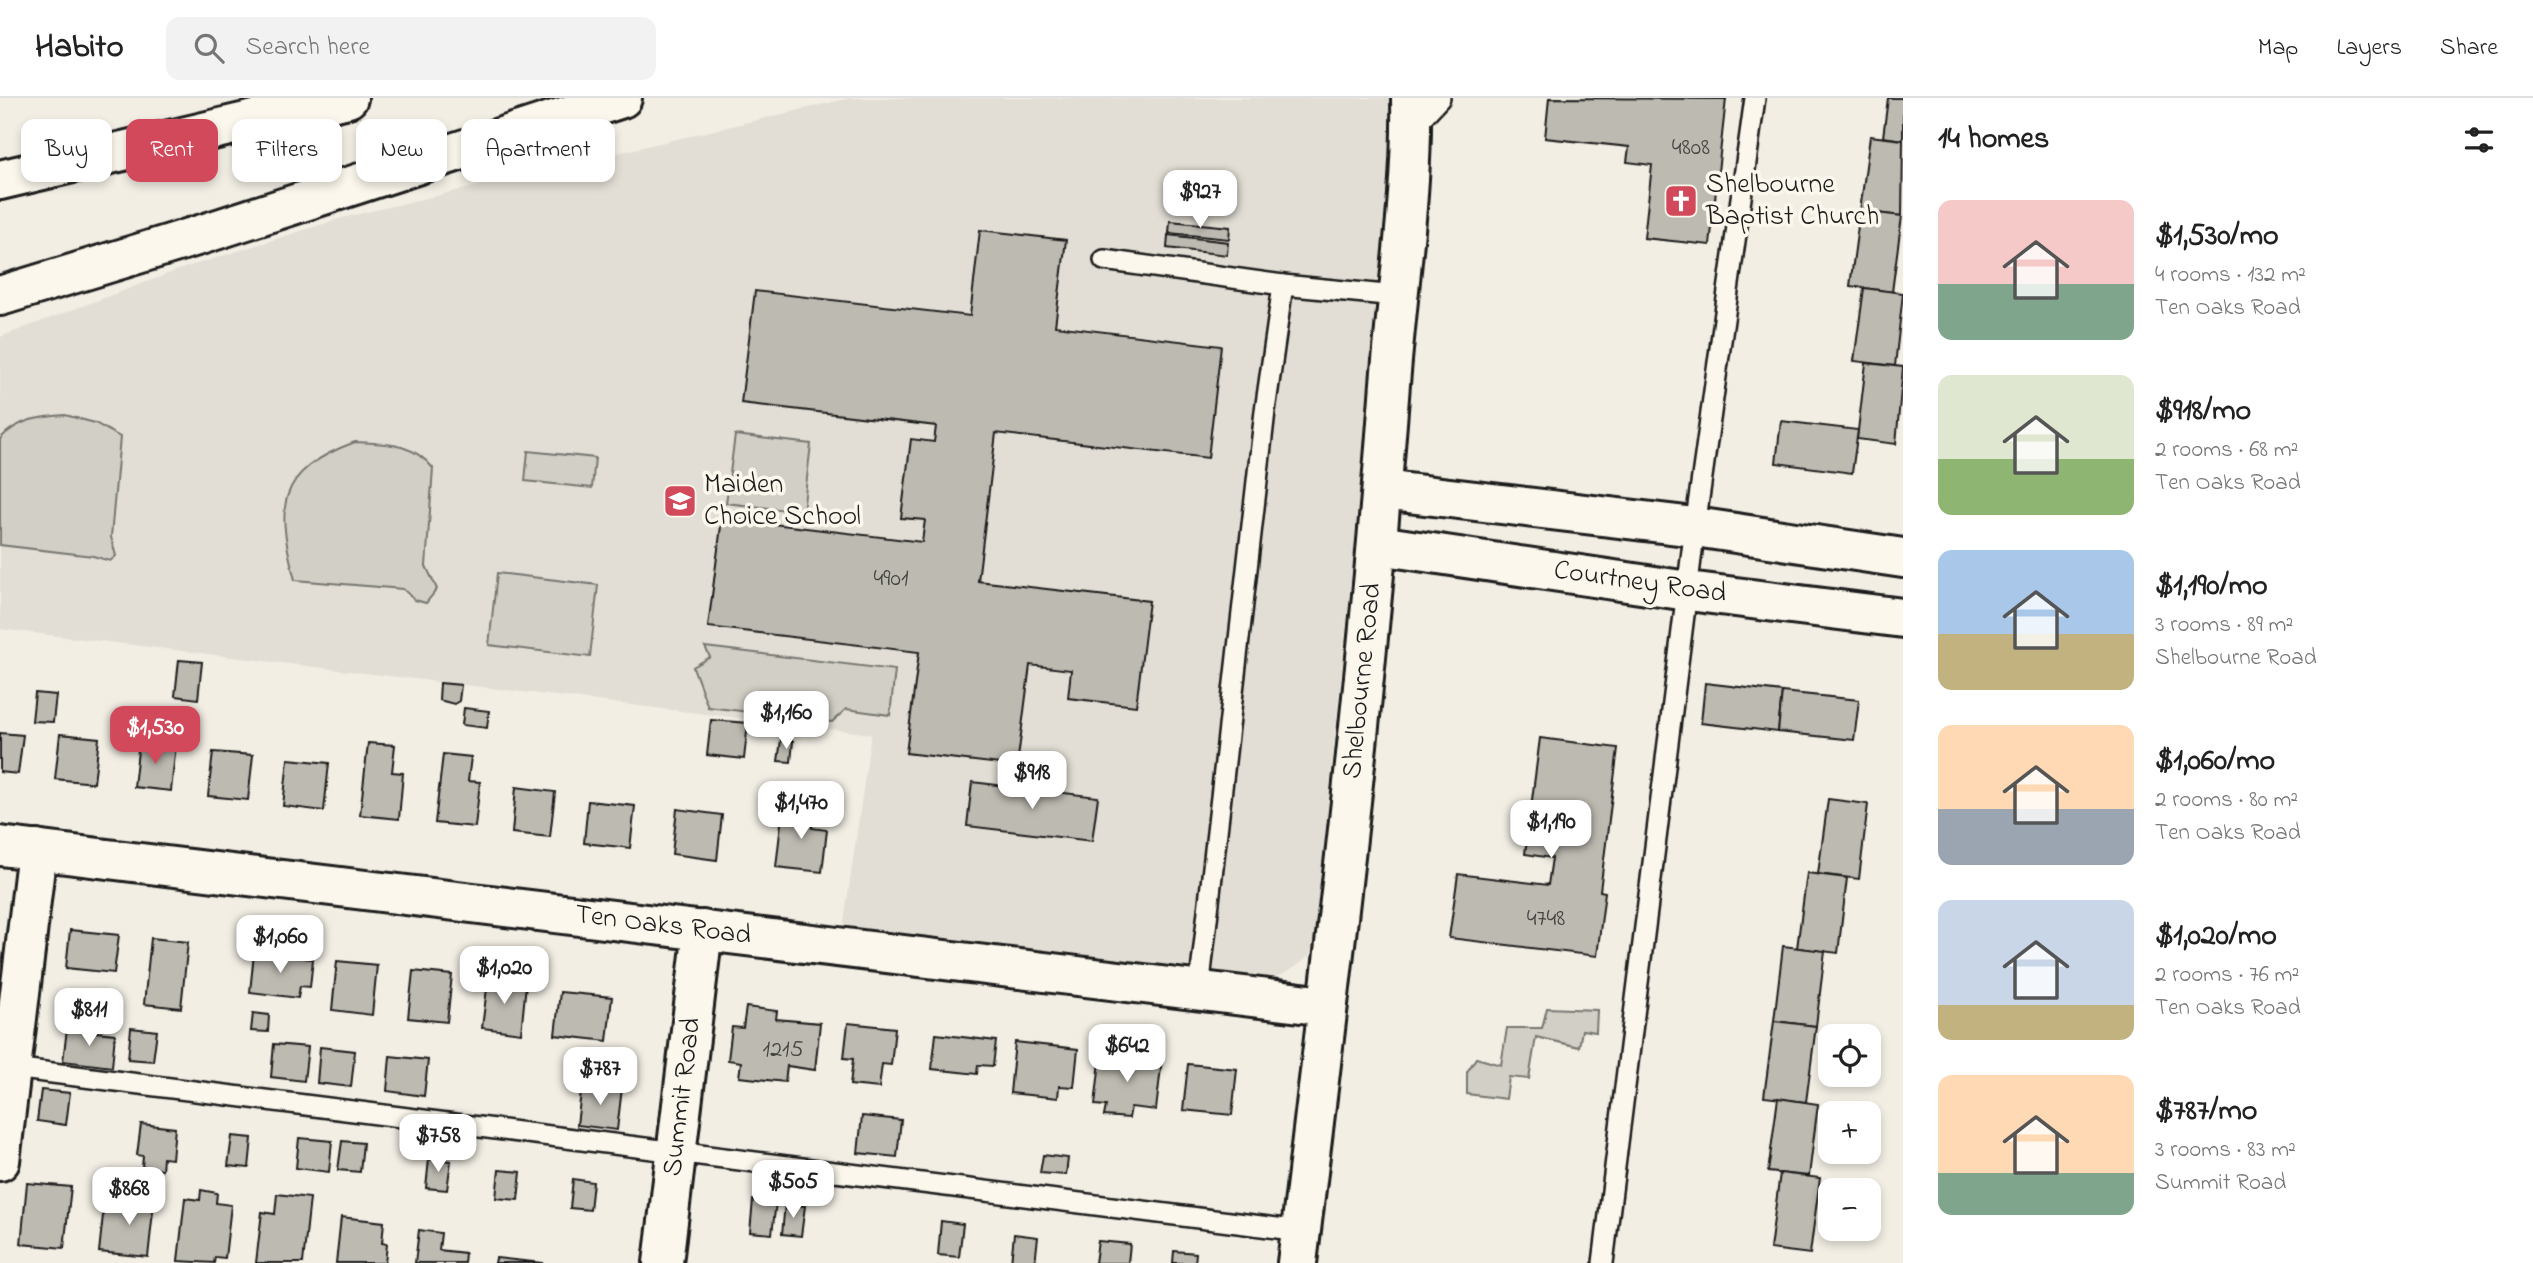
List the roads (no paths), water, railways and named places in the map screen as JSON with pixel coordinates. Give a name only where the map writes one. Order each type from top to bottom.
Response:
[{"type":"main road","points":[[0,180],[348,98]]},
{"type":"main road","points":[[0,296],[203,234],[622,98]]},
{"type":"main road","name":"Shelbourne Road","points":[[1299,1247],[1378,545],[1396,296],[1408,212],[1411,113]]},
{"type":"main road","points":[[1382,490],[1695,527],[1903,558]]},
{"type":"main road","name":"Courtney Road","points":[[1378,545],[1688,591],[1903,618]]},
{"type":"main road","points":[[0,1161],[18,848]]},
{"type":"main road","name":"Ten Oaks Road","points":[[18,848],[1326,1006]]},
{"type":"main road","name":"Summit Road","points":[[663,1263],[703,930]]},
{"type":"lane","points":[[1411,113],[1440,98]]},
{"type":"lane","points":[[1602,1263],[1695,527],[1755,98]]},
{"type":"lane","points":[[1104,260],[1283,285],[1396,296]]},
{"type":"lane","points":[[1199,990],[1265,411],[1283,285]]},
{"type":"lane","points":[[5,1067],[675,1154],[1299,1247]]},
{"type":"place","name":"Shelbourne Baptist Church","points":[[1681,201]]},
{"type":"place","name":"Maiden Choice School","points":[[680,501]]}]
